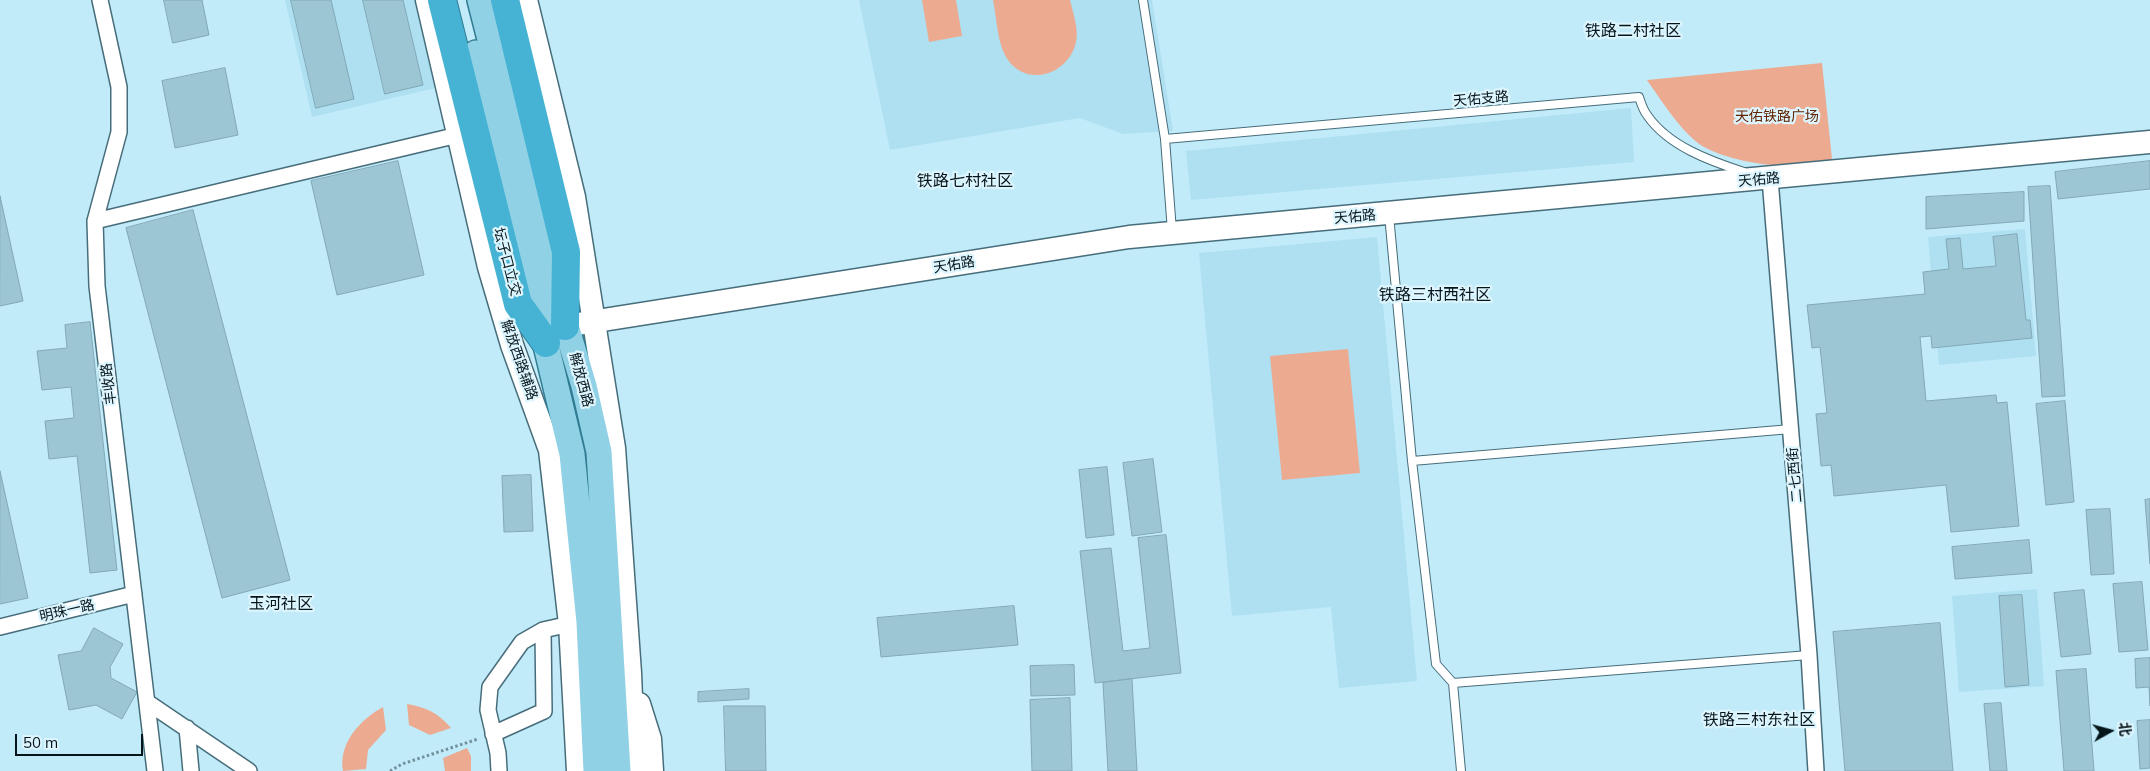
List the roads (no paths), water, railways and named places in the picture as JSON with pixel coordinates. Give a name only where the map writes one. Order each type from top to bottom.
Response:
[{"type":"highway","name":"坛子口立交","points":[[442,0],[518,304],[556,335]]},
{"type":"highway","points":[[505,0],[566,252],[556,335]]},
{"type":"main road","name":"解放西路辅路","points":[[427,0],[489,267],[512,345],[550,450],[570,624],[578,771]]},
{"type":"main road","name":"解放西路","points":[[463,0],[556,335],[584,386],[599,452],[602,498],[593,542],[589,622],[596,771]]},
{"type":"main road","name":"解放西路","points":[[480,0],[556,335],[576,497],[593,542],[618,771]]},
{"type":"main road","points":[[526,0],[574,196],[614,448],[630,673],[634,771]]},
{"type":"main road","name":"天佑路","points":[[556,335],[594,322],[1129,237],[1770,179],[2150,142]]},
{"type":"main road","points":[[602,498],[614,448]]},
{"type":"main road","points":[[550,450],[576,497]]},
{"type":"main road","points":[[593,542],[623,586]]},
{"type":"main road","points":[[567,600],[593,542]]},
{"type":"main road","points":[[630,673],[650,738],[652,771]]},
{"type":"main road","name":"解放西路辅路","points":[[564,771],[564,751],[574,696]]},
{"type":"street","name":"丰收路","points":[[100,0],[119,87],[119,132],[95,221],[97,286],[155,771]]},
{"type":"street","points":[[95,221],[458,135]]},
{"type":"street","name":"二七西街","points":[[1770,179],[1809,655],[1816,771]]},
{"type":"street","name":"明珠一路","points":[[0,627],[134,594]]},
{"type":"street","points":[[498,771],[498,753],[488,710],[490,687],[522,642],[543,630],[570,624]]},
{"type":"street","points":[[493,734],[544,711],[543,630]]},
{"type":"street","points":[[147,702],[249,771]]},
{"type":"street","points":[[187,728],[191,771]]},
{"type":"lane","points":[[1143,0],[1165,139],[1173,233]]},
{"type":"lane","name":"天佑支路","points":[[1165,139],[1639,97],[1647,115],[1663,132],[1690,151],[1720,164],[1770,179]]},
{"type":"lane","points":[[1389,214],[1412,461],[1436,664],[1453,683],[1460,771]]},
{"type":"lane","points":[[1412,461],[1791,429]]},
{"type":"lane","points":[[1453,683],[1809,655]]},
{"type":"district","name":"铁路二村社区","points":[[1633,31]]},
{"type":"district","name":"铁路七村社区","points":[[965,181]]},
{"type":"district","name":"铁路三村西社区","points":[[1435,295]]},
{"type":"district","name":"玉河社区","points":[[281,604]]},
{"type":"district","name":"铁路三村东社区","points":[[1759,720]]},
{"type":"park label","name":"天佑铁路广场","points":[[1777,117]]}]
